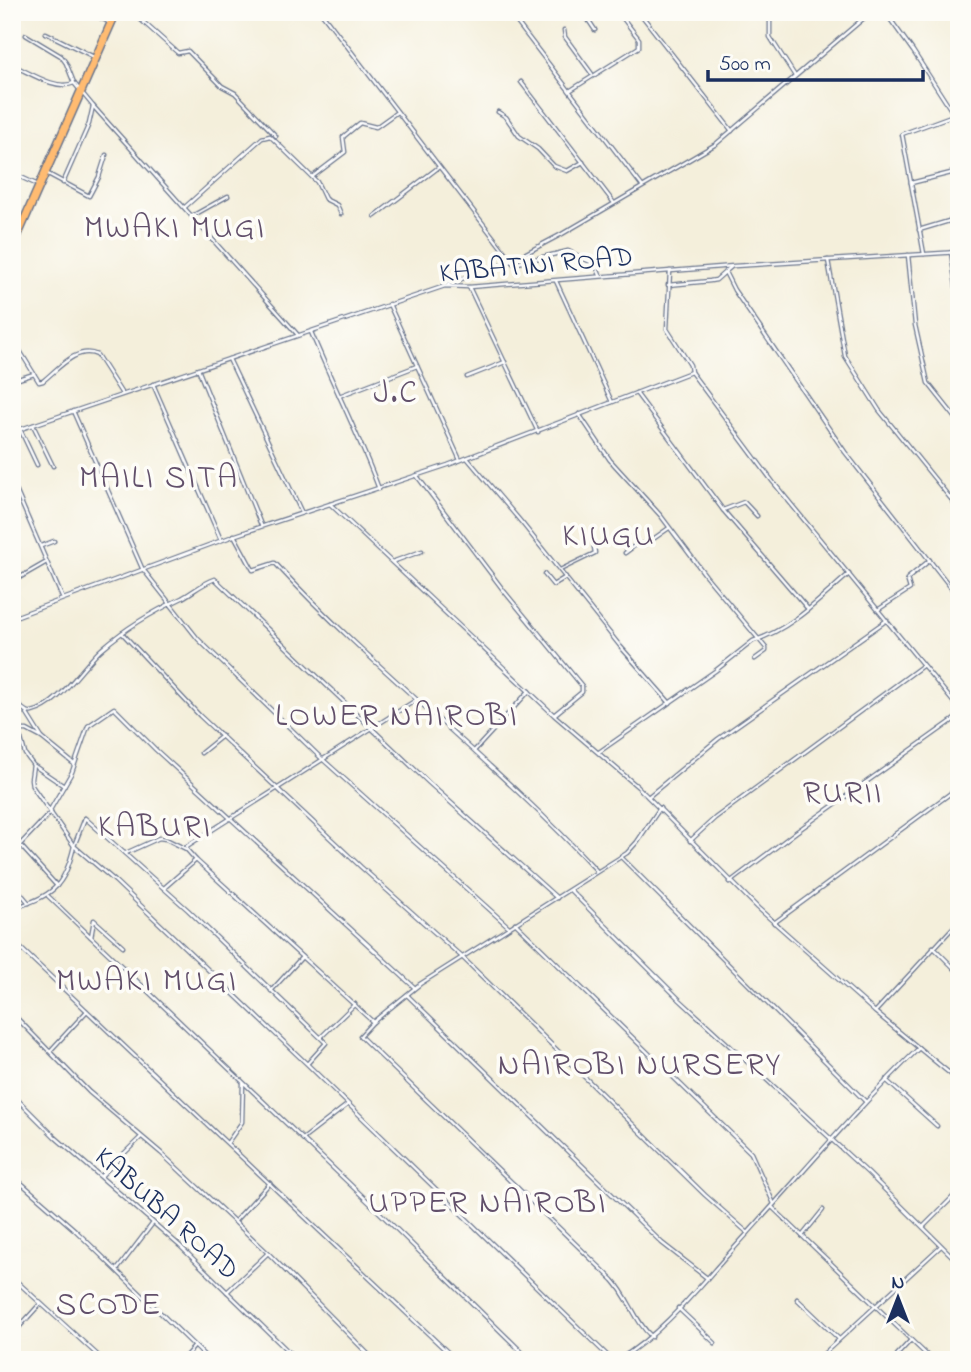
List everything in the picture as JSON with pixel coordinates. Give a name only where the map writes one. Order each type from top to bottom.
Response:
[{"type":"highway","points":[[12,248],[16,231],[116,12]]},
{"type":"street","points":[[88,12],[111,23]]},
{"type":"street","points":[[132,12],[177,53],[188,51],[222,86],[235,93],[276,136]]},
{"type":"street","points":[[321,12],[514,264],[568,251],[595,264],[601,276]]},
{"type":"street","points":[[509,12],[642,186]]},
{"type":"street","points":[[583,12],[595,30]]},
{"type":"street","points":[[571,90],[639,47],[639,39],[618,12]]},
{"type":"street","points":[[639,12],[732,131]]},
{"type":"street","points":[[766,12],[770,21],[770,37],[795,76]]},
{"type":"street","points":[[445,286],[511,261],[694,157],[732,131],[871,12]]},
{"type":"street","points":[[885,12],[953,113],[951,116],[902,132],[924,254]]},
{"type":"street","points":[[564,30],[565,37],[592,75]]},
{"type":"street","points":[[46,33],[96,58]]},
{"type":"street","points":[[26,35],[61,56],[74,83],[93,106],[298,335]]},
{"type":"street","points":[[12,65],[57,84],[68,86],[74,83]]},
{"type":"street","points":[[521,82],[614,203]]},
{"type":"street","points":[[64,183],[89,124],[93,106]]},
{"type":"street","points":[[311,178],[345,152],[344,137],[360,123],[373,128],[397,111]]},
{"type":"street","points":[[498,112],[506,117],[519,136],[538,149],[559,170],[567,171],[584,161]]},
{"type":"street","points":[[185,207],[262,138],[270,136],[321,188],[325,199],[337,205],[341,214]]},
{"type":"street","points":[[45,172],[89,196],[106,155]]},
{"type":"street","points":[[375,216],[439,166]]},
{"type":"street","points":[[911,183],[959,170]]},
{"type":"street","points":[[12,173],[39,185]]},
{"type":"street","points":[[193,215],[228,196]]},
{"type":"street","points":[[919,230],[959,218]]},
{"type":"street","points":[[951,252],[959,306]]},
{"type":"street","name":"KABATINI ROAD","points":[[12,432],[445,286],[959,252]]},
{"type":"street","points":[[908,255],[915,325],[928,383],[959,422]]},
{"type":"street","points":[[828,260],[845,356],[879,410],[959,509]]},
{"type":"street","points":[[668,285],[710,281],[734,266]]},
{"type":"street","points":[[670,271],[668,333],[690,365],[691,372],[754,459],[959,709]]},
{"type":"street","points":[[725,272],[749,313],[839,444],[959,598]]},
{"type":"street","points":[[555,280],[612,402]]},
{"type":"street","points":[[469,286],[538,432]]},
{"type":"street","points":[[389,304],[460,460]]},
{"type":"street","points":[[311,331],[368,458],[379,489]]},
{"type":"street","points":[[12,338],[41,382],[76,355],[92,353],[122,394]]},
{"type":"street","points":[[229,359],[302,512]]},
{"type":"street","points":[[467,377],[505,362]]},
{"type":"street","points":[[339,396],[417,366]]},
{"type":"street","points":[[198,369],[261,526]]},
{"type":"street","points":[[12,618],[221,540],[467,458],[691,372]]},
{"type":"street","points":[[12,381],[34,374]]},
{"type":"street","points":[[153,384],[221,540]]},
{"type":"street","points":[[636,393],[723,510],[808,609]]},
{"type":"street","points":[[73,411],[142,568],[169,604],[222,663],[324,760],[509,927]]},
{"type":"street","points":[[579,414],[610,460],[670,528],[767,649],[755,659]]},
{"type":"street","points":[[33,425],[53,466]]},
{"type":"street","points":[[20,429],[37,465]]},
{"type":"street","points":[[467,458],[627,655],[670,703]]},
{"type":"street","points":[[417,476],[504,591],[582,686],[582,692],[554,715]]},
{"type":"street","points":[[12,481],[62,598]]},
{"type":"street","points":[[723,510],[744,502],[757,516]]},
{"type":"street","points":[[330,504],[554,715],[660,808],[730,882],[774,923],[959,1081]]},
{"type":"street","points":[[625,553],[637,544],[646,544],[670,528]]},
{"type":"street","points":[[234,536],[253,570],[275,563],[310,600],[475,750],[597,871]]},
{"type":"street","points":[[41,547],[54,541]]},
{"type":"street","points":[[559,570],[595,553],[594,547]]},
{"type":"street","points":[[392,562],[422,551]]},
{"type":"street","points":[[879,609],[910,589],[907,579],[930,561]]},
{"type":"street","points":[[12,582],[46,562]]},
{"type":"street","points":[[544,574],[553,585],[566,577]]},
{"type":"street","points":[[599,752],[758,640],[790,623],[850,574]]},
{"type":"street","points":[[27,712],[31,713],[43,707],[60,694],[90,660],[122,633],[217,579],[429,783],[557,898]]},
{"type":"street","points":[[648,797],[718,739],[887,620]]},
{"type":"street","points":[[122,633],[200,716],[462,957],[705,1195],[748,1233]]},
{"type":"street","points":[[690,841],[715,818],[923,665]]},
{"type":"street","points":[[475,750],[529,691]]},
{"type":"street","points":[[12,696],[27,712],[37,732],[74,764]]},
{"type":"street","points":[[186,849],[276,787],[324,760],[417,699]]},
{"type":"street","points":[[12,853],[14,847],[20,845],[50,811],[74,764],[88,726],[114,708],[156,750],[415,988]]},
{"type":"street","points":[[730,882],[959,716]]},
{"type":"street","points":[[37,732],[17,730],[25,754],[33,765],[64,786]]},
{"type":"street","points":[[201,752],[222,736]]},
{"type":"street","points":[[33,765],[32,784],[74,846],[116,881],[612,1360]]},
{"type":"street","points":[[774,923],[959,787]]},
{"type":"street","points":[[652,1337],[644,1329],[624,1292],[613,1280],[361,1039],[362,1032],[415,988],[633,848],[660,808]]},
{"type":"street","points":[[12,909],[48,896],[57,886],[65,876],[86,817],[321,1037],[326,1045],[307,1064]]},
{"type":"street","points":[[126,853],[159,838],[186,849],[373,1022]]},
{"type":"street","points":[[20,845],[57,886]]},
{"type":"street","points":[[621,857],[865,1101]]},
{"type":"street","points":[[164,888],[196,860]]},
{"type":"street","points":[[12,883],[29,902]]},
{"type":"street","points":[[570,890],[680,1000],[959,1263]]},
{"type":"street","points":[[48,896],[529,1359]]},
{"type":"street","points":[[91,937],[92,922],[96,920],[123,946]]},
{"type":"street","points":[[875,1012],[959,921]]},
{"type":"street","points":[[515,923],[751,1153],[773,1205],[932,1360]]},
{"type":"street","points":[[12,940],[271,1182],[456,1360]]},
{"type":"street","points":[[933,947],[959,973]]},
{"type":"street","points":[[271,991],[302,957]]},
{"type":"street","points":[[407,995],[662,1244],[706,1278]]},
{"type":"street","points":[[321,1037],[355,1004]]},
{"type":"street","points":[[50,1051],[87,1011]]},
{"type":"street","points":[[12,1013],[89,1092],[234,1222],[374,1360]]},
{"type":"street","points":[[618,1360],[652,1337],[865,1101],[919,1048]]},
{"type":"street","points":[[954,1077],[959,1072]]},
{"type":"street","points":[[886,1080],[937,1126]]},
{"type":"street","points":[[228,1142],[243,1119],[243,1083]]},
{"type":"street","name":"KABUBA ROAD","points":[[12,1094],[55,1137],[154,1222],[297,1360]]},
{"type":"street","points":[[303,1139],[348,1105]]},
{"type":"street","points":[[101,1176],[142,1137]]},
{"type":"street","points":[[12,1175],[117,1270],[209,1360]]},
{"type":"street","points":[[234,1222],[271,1182]]},
{"type":"street","points":[[923,1227],[959,1191]]},
{"type":"street","points":[[802,1236],[823,1210]]},
{"type":"street","points":[[117,1270],[154,1222]]},
{"type":"street","points":[[817,1360],[941,1245]]},
{"type":"street","points":[[228,1292],[268,1254]]},
{"type":"street","points":[[12,1277],[103,1360]]},
{"type":"street","points":[[797,1299],[839,1339]]},
{"type":"street","points":[[12,1335],[40,1303]]},
{"type":"street","points":[[678,1308],[715,1343]]},
{"type":"street","points":[[898,1360],[897,1355],[911,1340]]},
{"type":"street","points":[[182,1360],[194,1347]]},
{"type":"street","points":[[277,1360],[288,1351]]},
{"type":"district","name":"MWAKI MUGI","points":[[175,226]]},
{"type":"district","name":"J.C","points":[[396,391]]},
{"type":"district","name":"MAILI SITA","points":[[159,476]]},
{"type":"district","name":"KIUGU","points":[[609,534]]},
{"type":"district","name":"LOWER NAIROBI","points":[[397,714]]},
{"type":"district","name":"RURII","points":[[843,791]]},
{"type":"district","name":"KABURI","points":[[155,825]]},
{"type":"district","name":"MWAKI MUGI","points":[[147,979]]},
{"type":"district","name":"NAIROBI NURSERY","points":[[640,1063]]},
{"type":"district","name":"UPPER NAIROBI","points":[[488,1201]]},
{"type":"district","name":"SCODE","points":[[109,1303]]}]
